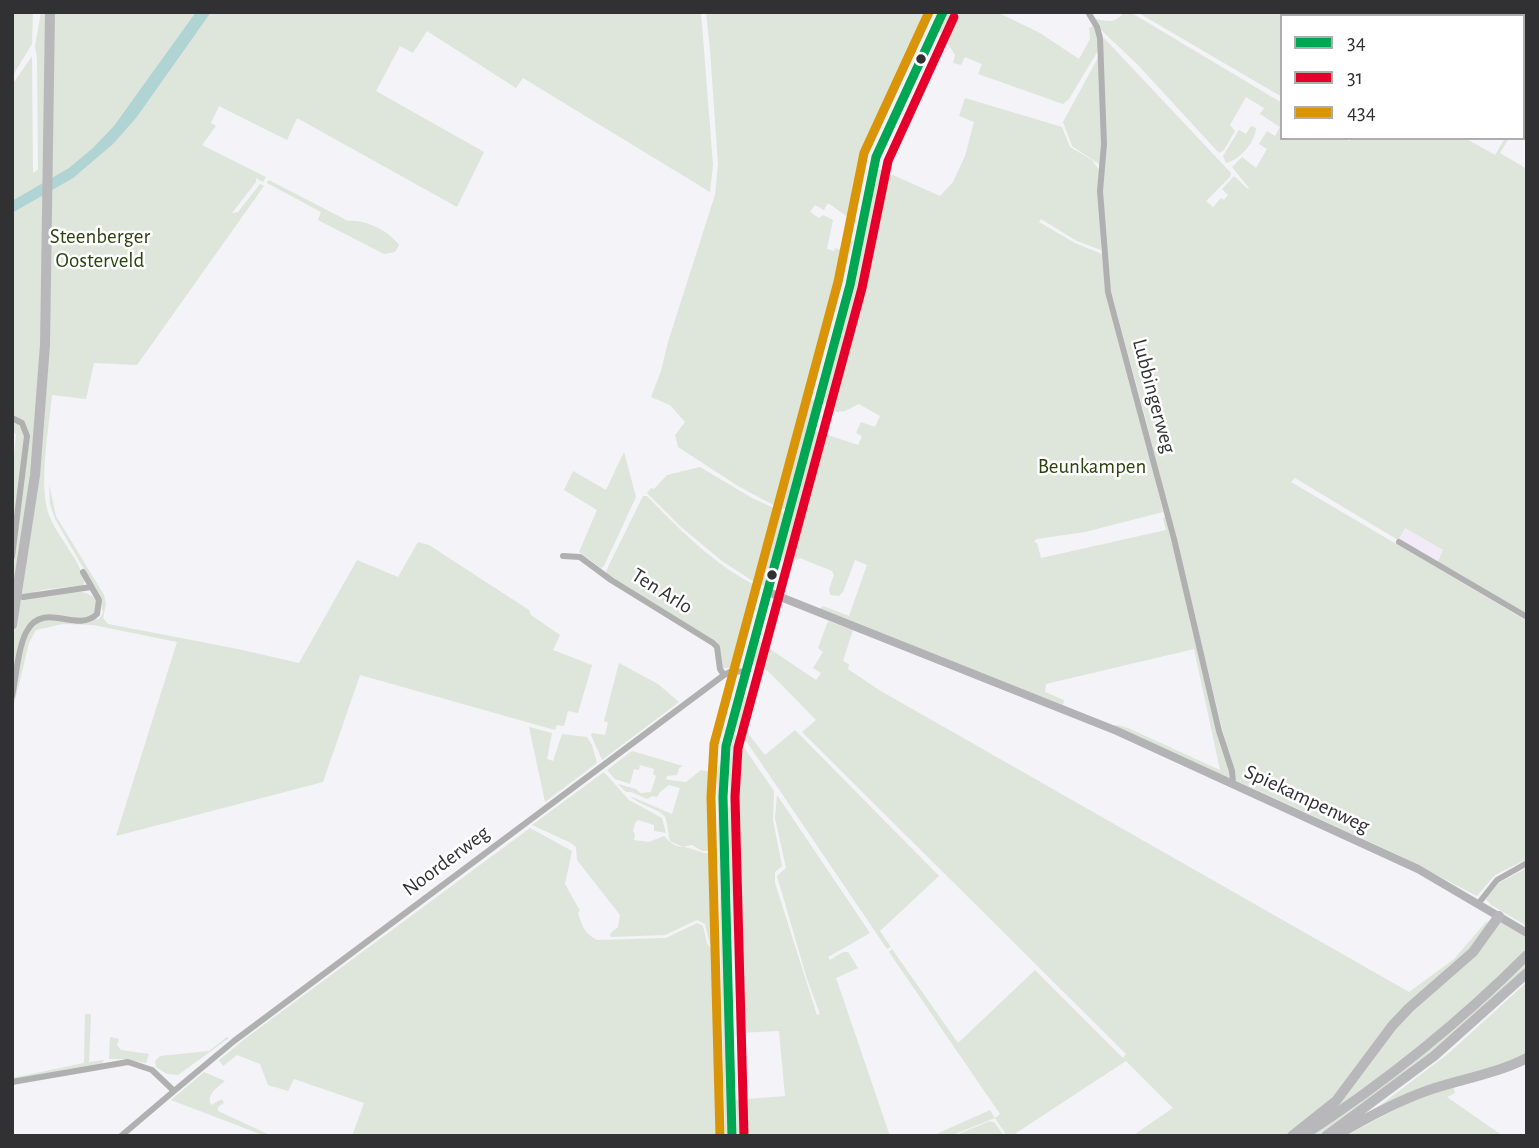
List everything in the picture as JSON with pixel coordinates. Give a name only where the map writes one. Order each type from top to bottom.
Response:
[{"type":"highway","points":[[12,625],[27,535],[39,427],[46,325],[50,12]]},
{"type":"highway","points":[[1292,1136],[1336,1101],[1398,1020],[1473,953],[1499,916]]},
{"type":"highway","points":[[1304,1136],[1373,1088],[1425,1047],[1527,955]]},
{"type":"highway","points":[[1326,1136],[1434,1056],[1527,973]]},
{"type":"highway","points":[[1336,1136],[1386,1108],[1425,1091],[1503,1068],[1527,1058]]},
{"type":"main road","points":[[732,1136],[723,768],[728,737],[850,285],[876,157],[943,12]]},
{"type":"main road","name":"Spiekampenweg","points":[[768,592],[1060,706],[1418,869],[1527,933]]},
{"type":"street","name":"Lubbingerweg","points":[[1088,12],[1100,38],[1104,144],[1100,191],[1108,292],[1144,421],[1219,732],[1232,771],[1233,784]]},
{"type":"street","points":[[911,60],[920,64]]},
{"type":"street","points":[[12,418],[22,423],[27,436],[12,557]]},
{"type":"street","points":[[1399,542],[1527,617]]},
{"type":"street","name":"Ten Arlo","points":[[563,556],[580,557],[611,580],[713,643],[717,647],[724,675]]},
{"type":"street","points":[[12,696],[24,636],[37,620],[48,616],[80,621],[92,619],[98,612],[100,605],[83,572]]},
{"type":"street","points":[[23,597],[91,587]]},
{"type":"street","name":"Noorderweg","points":[[121,1136],[234,1041],[724,675],[732,671],[746,672]]},
{"type":"street","points":[[1478,904],[1497,880],[1527,863]]},
{"type":"street","points":[[12,1082],[128,1062],[152,1070],[174,1091]]},
{"type":"shaded area","points":[[1404,528],[1443,550],[1435,565],[1396,541]]},
{"type":"green space","points":[[12,12],[33,12],[32,44],[12,77]]},
{"type":"green space","name":"Steenberger Oosterveld","points":[[41,12],[45,12],[46,131],[52,12],[701,12],[713,165],[710,192],[523,78],[516,88],[427,31],[413,53],[400,46],[376,91],[484,152],[457,207],[297,118],[287,140],[219,106],[211,123],[216,126],[202,145],[266,177],[263,182],[256,178],[256,182],[232,213],[238,212],[260,184],[264,186],[137,365],[94,363],[86,399],[52,395],[45,456],[46,503],[49,515],[85,582],[83,585],[40,590],[30,594],[77,591],[92,596],[97,602],[94,614],[82,619],[42,615],[26,628],[12,690],[12,642],[21,601],[37,485],[33,459],[12,601],[12,567],[28,431],[25,423],[12,416],[12,85],[32,56],[33,173],[38,170],[35,46]]},
{"type":"green space","points":[[706,12],[930,12],[870,142],[857,189],[856,223],[828,203],[824,210],[815,205],[810,212],[819,218],[823,215],[833,220],[827,249],[845,251],[848,240],[853,242],[841,276],[777,507],[738,486],[678,447],[675,435],[685,422],[670,405],[651,397],[715,195],[718,164]]},
{"type":"green space","points":[[948,12],[997,12],[1040,33],[1079,59],[1090,39],[1089,28],[1093,26],[1097,32],[1099,49],[1069,99],[1063,104],[978,74],[982,64],[965,57],[961,65],[953,63],[955,55],[940,31]]},
{"type":"green space","points":[[1124,12],[1130,12],[1280,102],[1280,127],[1260,114],[1264,108],[1246,97],[1230,125],[1235,131],[1224,150],[1219,153],[1138,65],[1100,29],[1094,18],[1110,21],[1118,19]]},
{"type":"green space","points":[[1137,12],[1282,12],[1285,14],[1280,14],[1280,96]]},
{"type":"green space","points":[[1402,12],[1527,14],[1527,93],[1525,14]]},
{"type":"green space","points":[[1104,38],[1231,173],[1206,201],[1213,207],[1228,195],[1222,189],[1234,176],[1249,188],[1232,167],[1242,157],[1256,168],[1267,149],[1259,144],[1267,131],[1275,136],[1280,127],[1280,140],[1469,140],[1495,155],[1504,140],[1508,140],[1500,153],[1527,169],[1527,615],[1437,563],[1443,550],[1405,528],[1398,540],[1295,478],[1291,482],[1527,621],[1527,859],[1495,875],[1477,896],[1398,855],[1235,780],[1145,416],[1110,288],[1103,203],[1102,39]]},
{"type":"green space","points":[[1100,54],[1102,144],[1099,164],[1072,146],[1063,122]]},
{"type":"green space","name":"Beunkampen","points":[[965,98],[1062,127],[1070,147],[1092,160],[1099,170],[1101,250],[1077,241],[1041,219],[1039,222],[1075,243],[1102,254],[1163,512],[1085,532],[1036,539],[1034,542],[1037,543],[1041,558],[1166,530],[1165,517],[1230,772],[1228,779],[1113,726],[1128,728],[1220,770],[1194,649],[1046,684],[1045,692],[1064,700],[1063,705],[819,610],[823,606],[849,616],[867,565],[855,560],[839,596],[830,595],[829,589],[834,575],[832,571],[800,558],[792,561],[781,558],[815,431],[858,445],[862,436],[856,433],[861,422],[875,427],[880,416],[859,404],[836,412],[822,401],[857,271],[877,168],[940,196],[953,182],[965,156],[974,122],[959,116]]},
{"type":"green space","points":[[1251,126],[1256,128],[1250,144],[1236,158],[1226,163],[1223,156],[1239,130],[1246,134]]},
{"type":"green space","points":[[269,180],[348,221],[376,227],[399,245],[395,252],[384,254],[318,220],[321,212],[267,183]]},
{"type":"green space","points":[[811,400],[816,401],[788,509],[782,509]]},
{"type":"green space","points":[[12,420],[25,432],[12,547],[12,475],[16,435],[12,429]]},
{"type":"green space","points":[[624,452],[636,497],[601,568],[579,552],[597,510],[564,490],[573,471],[606,490]]},
{"type":"green space","points":[[700,467],[776,509],[765,544],[759,585],[722,561],[681,527],[647,493],[667,475]]},
{"type":"green space","points":[[49,484],[56,516],[104,595],[106,604],[103,618],[108,624],[299,663],[357,560],[398,577],[418,542],[429,545],[529,610],[531,615],[560,635],[553,650],[592,665],[578,713],[568,711],[564,726],[557,725],[555,730],[360,675],[323,782],[116,836],[177,642],[93,625],[63,624],[36,630],[29,643],[12,713],[24,644],[38,623],[47,619],[78,622],[96,618],[98,620],[103,613],[99,595],[55,519],[50,504]]},
{"type":"green space","points":[[643,496],[647,496],[713,558],[759,587],[739,646],[735,668],[723,668],[719,646],[607,576],[606,571]]},
{"type":"green space","points":[[780,510],[786,515],[767,586],[761,585]]},
{"type":"green space","points":[[828,621],[853,630],[843,661],[849,664],[848,669],[879,690],[1409,992],[1454,959],[1486,922],[1492,920],[1476,943],[1418,995],[1343,1088],[1286,1136],[1132,1136],[1173,1108],[1126,1061],[1016,1133],[1017,1136],[1007,1136],[995,1118],[1000,1114],[889,952],[892,949],[958,1043],[1035,970],[1123,1058],[1126,1054],[802,732],[816,720],[769,672],[752,661],[758,641],[816,680],[821,673],[813,668],[823,652],[818,648]]},
{"type":"green space","points":[[619,663],[658,684],[679,702],[602,760],[591,735],[605,735],[608,723],[604,721]]},
{"type":"green space","points":[[744,696],[749,699],[742,726],[765,755],[795,730],[939,876],[880,931],[891,947],[887,949],[736,726]]},
{"type":"green space","points":[[529,727],[552,733],[547,759],[553,761],[562,734],[587,737],[597,763],[545,802]]},
{"type":"green space","points":[[734,733],[774,791],[773,820],[782,866],[775,872],[775,883],[817,1015],[820,1014],[777,876],[786,868],[775,818],[777,795],[870,933],[828,957],[830,960],[848,952],[858,968],[836,978],[890,1136],[737,1136],[736,1100],[785,1096],[779,1031],[737,1033],[726,813],[730,805],[729,769]]},
{"type":"green space","points":[[632,751],[683,766],[679,768],[677,775],[667,776],[666,779],[669,780],[686,782],[701,770],[713,772],[712,851],[702,851],[692,845],[683,847],[670,841],[665,817],[630,796],[672,814],[680,788],[669,785],[657,797],[647,799],[626,792],[618,784],[636,789],[640,793],[651,792],[656,776],[653,774],[654,769],[640,765],[639,770],[634,769],[630,784],[615,779],[607,770]]},
{"type":"green space","points":[[721,760],[731,1135],[725,1135],[717,772]]},
{"type":"green space","points":[[604,772],[629,800],[662,818],[666,833],[654,831],[654,825],[638,820],[633,831],[634,840],[649,842],[664,836],[676,845],[712,853],[715,951],[710,945],[705,924],[697,920],[665,935],[611,937],[610,934],[618,927],[620,915],[577,860],[576,847],[532,825]]},
{"type":"green space","points":[[530,828],[572,851],[565,884],[580,911],[578,912],[584,929],[597,940],[666,938],[697,923],[703,926],[707,943],[715,954],[720,1136],[352,1136],[364,1103],[294,1079],[288,1091],[268,1085],[260,1064],[237,1055],[223,1066],[219,1060],[246,1038]]},
{"type":"green space","points":[[1527,868],[1527,926],[1491,905],[1486,899],[1499,883]]},
{"type":"green space","points":[[1501,922],[1527,936],[1526,949],[1479,995],[1429,1037],[1324,1116],[1389,1034]]},
{"type":"green space","points":[[1527,961],[1527,967],[1426,1057],[1323,1134],[1310,1136]]},
{"type":"green space","points":[[1527,982],[1527,1056],[1362,1119],[1449,1053]]},
{"type":"green space","points":[[85,1014],[91,1014],[89,1062],[104,1060],[102,1064],[12,1080],[84,1063]]},
{"type":"green space","points":[[110,1037],[119,1039],[117,1045],[121,1050],[149,1054],[146,1063],[109,1059]]},
{"type":"green space","points":[[229,1038],[178,1075],[167,1074],[156,1067],[155,1061],[160,1056],[209,1051]]},
{"type":"green space","points":[[204,1072],[225,1081],[211,1094],[211,1105],[222,1099],[224,1103],[218,1107],[218,1111],[272,1136],[265,1136],[171,1100]]},
{"type":"green space","points":[[1453,1086],[1455,1093],[1447,1097],[1503,1136],[1345,1136],[1414,1100]]},
{"type":"green space","points":[[990,1110],[995,1118],[950,1136],[932,1136]]},
{"type":"green space","points":[[990,1121],[995,1123],[1004,1136],[954,1136]]},
{"type":"water","points":[[196,12],[211,12],[136,118],[113,144],[73,178],[12,213],[12,201],[69,168],[114,126]]},
{"type":"transit line","name":"434","points":[[720,1136],[711,797],[714,744],[838,282],[864,153],[929,12]]},
{"type":"transit line","name":"34","points":[[732,1136],[723,797],[726,746],[850,285],[876,157],[943,12]]},
{"type":"transit line","name":"31","points":[[744,1136],[735,797],[738,748],[862,288],[888,161],[954,17]]}]
